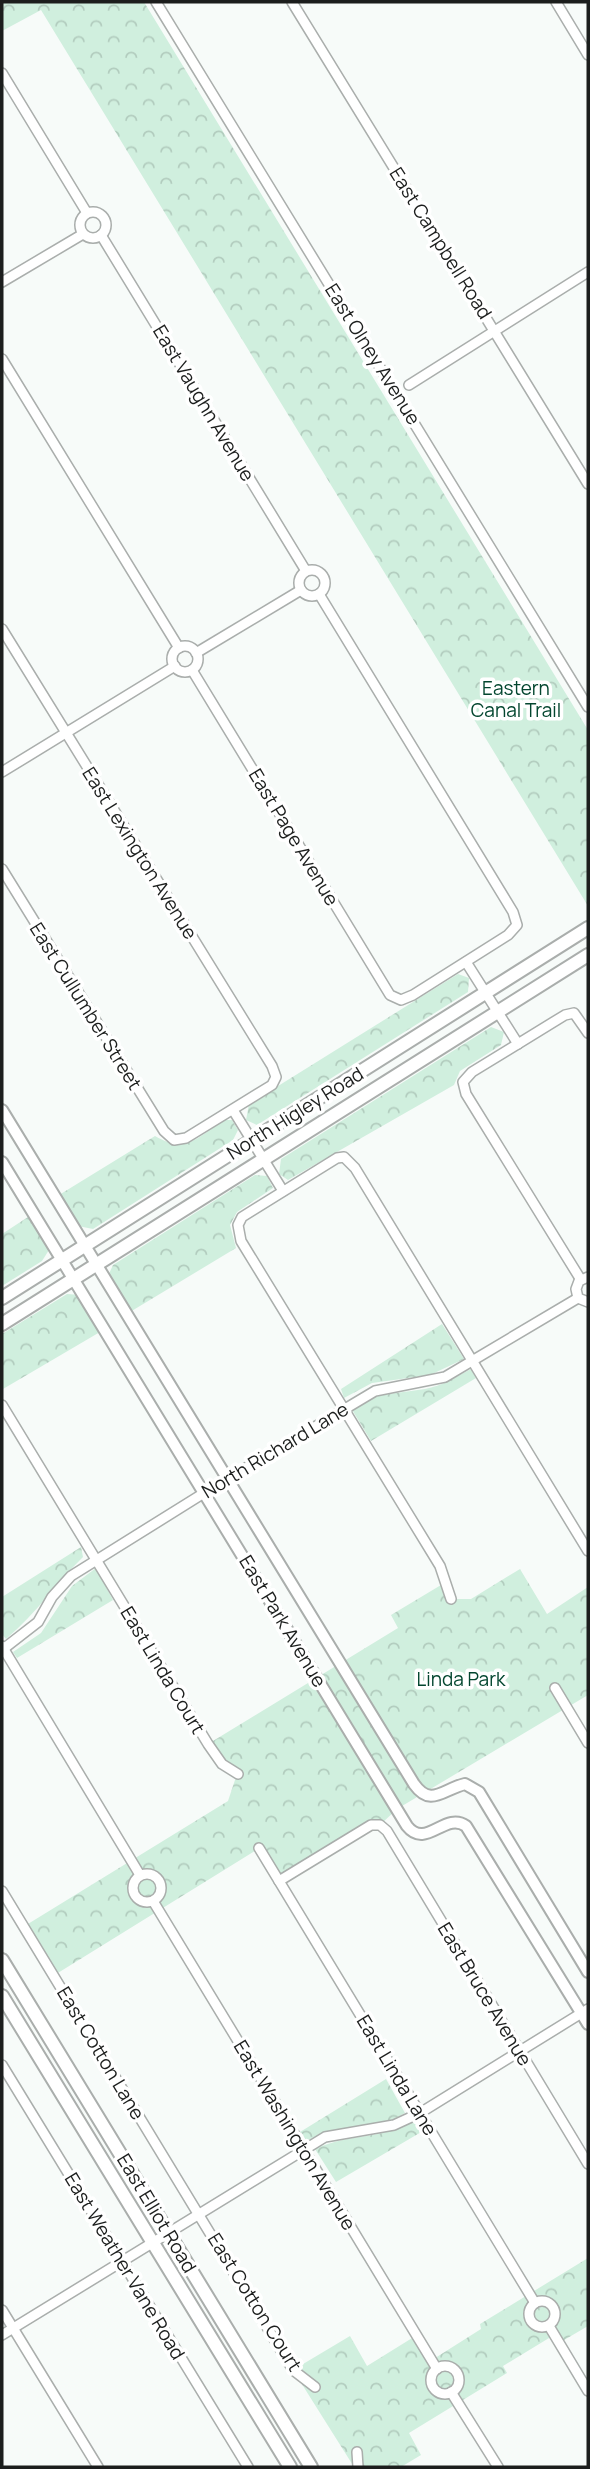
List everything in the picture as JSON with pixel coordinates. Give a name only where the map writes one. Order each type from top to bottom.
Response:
[{"type":"main road","name":"North Higley Road","points":[[2,1298],[588,928]]},
{"type":"main road","name":"North Higley Road","points":[[2,1324],[588,955]]},
{"type":"main road","name":"East Elliot Road","points":[[2,1960],[290,2467]]},
{"type":"main road","name":"East Elliot Road","points":[[2,1996],[311,2467]]},
{"type":"street","name":"East Olney Avenue","points":[[156,2],[588,707]]},
{"type":"street","name":"East Campbell Road","points":[[292,2],[588,484]]},
{"type":"street","points":[[556,2],[588,55]]},
{"type":"street","points":[[2,73],[87,213],[80,222],[83,234]]},
{"type":"street","name":"East Vaughn Avenue","points":[[87,213],[100,213],[106,219],[106,228],[101,236],[306,571],[315,570],[324,578],[325,586],[319,594],[513,912],[517,925],[508,935],[466,962]]},
{"type":"street","points":[[83,234],[92,238],[101,236]]},
{"type":"street","points":[[2,282],[83,234]]},
{"type":"street","points":[[409,385],[588,272]]},
{"type":"street","points":[[2,359],[179,648]]},
{"type":"street","points":[[306,571],[300,579],[302,590],[312,596],[319,594]]},
{"type":"street","points":[[196,653],[302,590]]},
{"type":"street","name":"East Lexington Avenue","points":[[2,629],[276,1077],[272,1085],[233,1110]]},
{"type":"street","points":[[179,648],[190,648],[196,653],[197,664],[192,670],[185,672],[175,666],[173,654],[179,648]]},
{"type":"street","points":[[2,772],[175,666]]},
{"type":"street","name":"East Page Avenue","points":[[192,670],[390,995],[401,1000],[466,962]]},
{"type":"street","name":"East Cullumber Street","points":[[2,869],[164,1131],[174,1140],[186,1139],[233,1110]]},
{"type":"street","points":[[466,962],[518,1044]]},
{"type":"street","points":[[588,1032],[574,1013],[565,1015],[472,1072],[463,1082],[466,1094],[585,1279],[576,1287],[578,1298],[588,1302]]},
{"type":"street","name":"East Park Avenue","points":[[2,1110],[419,1791],[433,1798],[465,1784],[479,1792],[588,1972]]},
{"type":"street","points":[[233,1110],[283,1191]]},
{"type":"street","points":[[451,1599],[440,1566],[242,1241],[237,1225],[242,1217],[344,1157],[355,1168],[588,1551]]},
{"type":"street","name":"East Park Avenue","points":[[2,1162],[407,1826],[417,1835],[452,1822],[466,1826],[585,2011],[588,2024]]},
{"type":"street","name":"North Richard Lane","points":[[2,1649],[38,1622],[52,1597],[71,1576],[204,1493],[375,1391],[445,1377],[578,1298]]},
{"type":"street","points":[[2,1405],[96,1559]]},
{"type":"street","name":"East Linda Court","points":[[96,1559],[208,1744],[222,1764],[237,1774]]},
{"type":"street","name":"East Washington Avenue","points":[[2,1649],[140,1875]]},
{"type":"street","points":[[555,1688],[588,1743]]},
{"type":"street","name":"East Bruce Avenue","points":[[279,1881],[371,1825],[380,1825],[387,1831],[588,2164]]},
{"type":"street","name":"East Linda Lane","points":[[259,1848],[535,2302]]},
{"type":"street","name":"East Washington Avenue","points":[[140,1875],[151,1875],[158,1880],[161,1891],[153,1901]]},
{"type":"street","name":"East Washington Avenue","points":[[140,1875],[133,1885],[134,1894],[140,1901],[153,1901]]},
{"type":"street","name":"East Cotton Lane","points":[[2,1891],[199,2214]]},
{"type":"street","name":"East Washington Avenue","points":[[153,1901],[437,2369]]},
{"type":"street","points":[[2,2335],[325,2137],[394,2125],[420,2113],[585,2011]]},
{"type":"street","name":"East Weather Vane Road","points":[[2,2065],[248,2467]]},
{"type":"street","name":"East Cotton Court","points":[[199,2214],[293,2370],[315,2387]]},
{"type":"street","name":"East Linda Lane","points":[[535,2302],[548,2302],[555,2309],[555,2319],[549,2326],[539,2327],[530,2320],[529,2310],[535,2302]]},
{"type":"street","points":[[2,2309],[98,2467]]},
{"type":"street","name":"East Linda Lane","points":[[549,2326],[588,2390]]},
{"type":"street","name":"East Washington Avenue","points":[[450,2367],[457,2375],[458,2385],[451,2392],[441,2393],[434,2388],[431,2379],[437,2369],[450,2367]]},
{"type":"street","name":"East Washington Avenue","points":[[451,2392],[498,2467]]},
{"type":"street","points":[[357,2452],[358,2467]]},
{"type":"green space","name":"Eastern Canal Trail","points":[[2,2],[144,2],[588,730],[588,906],[41,10],[2,31]]},
{"type":"green space","points":[[458,974],[469,978],[468,992],[257,1125],[246,1120],[249,1104]]},
{"type":"green space","points":[[491,1027],[504,1032],[501,1045],[460,1071],[454,1085],[288,1180],[279,1174],[281,1159]]},
{"type":"green space","points":[[224,1120],[232,1120],[238,1130],[233,1140],[93,1229],[78,1226],[59,1195],[155,1136],[175,1144],[183,1144],[198,1138]]},
{"type":"green space","points":[[255,1175],[267,1176],[273,1188],[237,1212],[230,1225],[236,1248],[130,1312],[108,1276],[113,1265]]},
{"type":"green space","points":[[28,1217],[49,1250],[42,1261],[2,1286],[2,1234]]},
{"type":"green space","points":[[67,1294],[80,1295],[100,1332],[3,1389],[2,1334]]},
{"type":"green space","points":[[442,1324],[464,1359],[430,1375],[372,1383],[344,1398],[341,1389]]},
{"type":"green space","points":[[471,1369],[476,1378],[371,1441],[351,1408],[378,1396],[437,1386]]},
{"type":"green space","points":[[81,1547],[83,1557],[6,1639],[2,1634],[2,1597]]},
{"type":"green space","points":[[96,1568],[113,1600],[17,1658],[13,1652],[41,1633],[72,1586]]},
{"type":"green space","name":"Linda Park","points":[[520,1569],[547,1614],[588,1587],[588,1695],[397,1809],[380,1825],[371,1825],[279,1881],[258,1849],[53,1976],[23,1927],[228,1801],[237,1774],[208,1744],[398,1628],[391,1615],[446,1582],[451,1599],[471,1599]]},
{"type":"green space","points":[[386,2079],[405,2113],[394,2119],[319,2135],[306,2141],[300,2132]]},
{"type":"green space","points":[[416,2120],[423,2131],[336,2182],[315,2149],[342,2140],[390,2131]]},
{"type":"green space","points":[[588,2258],[588,2326],[559,2343],[554,2335],[503,2366],[507,2373],[409,2433],[421,2455],[401,2467],[354,2467],[293,2370],[350,2336],[367,2366],[417,2335],[432,2360],[481,2329],[480,2324]]}]
